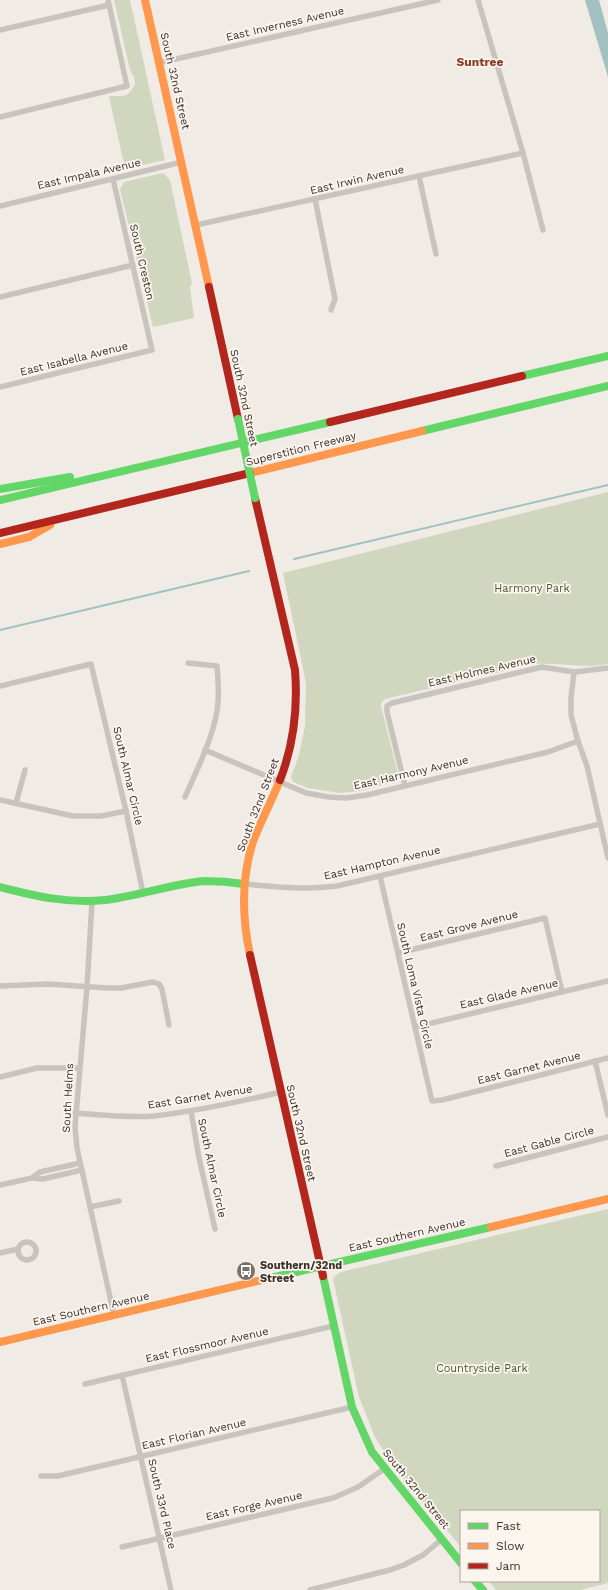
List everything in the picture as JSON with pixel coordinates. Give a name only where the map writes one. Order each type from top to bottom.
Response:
[{"type":"main road","name":"South 32nd Street","points":[[145,0],[158,63],[196,225],[255,498],[295,670],[297,691],[293,733],[289,754],[280,782],[252,844],[244,884],[244,908],[248,943],[352,1407],[362,1433],[372,1452],[384,1469],[460,1562]]},
{"type":"main road","name":"Superstition Freeway","points":[[0,500],[608,356]]},
{"type":"main road","name":"Superstition Freeway","points":[[0,533],[608,386]]},
{"type":"main road","points":[[0,489],[163,462]]},
{"type":"main road","points":[[0,544],[29,537],[63,518]]},
{"type":"main road","name":"East Hampton Avenue","points":[[0,887],[56,900],[92,902],[198,882],[218,881],[244,884]]},
{"type":"main road","name":"East Southern Avenue","points":[[0,1342],[608,1199]]},
{"type":"main road","points":[[476,1582],[482,1590]]},
{"type":"street","name":"East Inverness Avenue","points":[[158,63],[438,0]]},
{"type":"street","points":[[478,0],[523,153],[543,230]]},
{"type":"street","points":[[0,30],[108,2],[127,86],[0,117]]},
{"type":"street","name":"East Irwin Avenue","points":[[196,225],[523,153]]},
{"type":"street","name":"East Impala Avenue","points":[[0,206],[182,162]]},
{"type":"street","points":[[419,176],[436,254]]},
{"type":"street","name":"South Creston","points":[[113,179],[152,350]]},
{"type":"street","points":[[315,199],[335,299],[331,310]]},
{"type":"street","points":[[0,297],[133,265]]},
{"type":"street","name":"East Isabella Avenue","points":[[0,387],[152,350]]},
{"type":"street","points":[[185,797],[205,750],[216,718],[218,702],[217,666],[188,663]]},
{"type":"street","name":"South Almar Circle","points":[[0,686],[91,664],[126,811],[143,893]]},
{"type":"street","name":"East Holmes Avenue","points":[[405,786],[387,712],[387,706],[392,703],[542,667],[574,672],[608,668]]},
{"type":"street","points":[[574,672],[571,715],[587,766],[608,858]]},
{"type":"street","name":"East Harmony Avenue","points":[[205,750],[306,793],[328,797],[346,798],[367,795],[548,752],[578,741]]},
{"type":"street","points":[[16,803],[25,770]]},
{"type":"street","points":[[0,800],[73,816],[101,816],[126,811]]},
{"type":"street","name":"East Hampton Avenue","points":[[244,884],[292,889],[315,889],[337,886],[600,824]]},
{"type":"street","name":"South Loma Vista Circle","points":[[380,876],[432,1101]]},
{"type":"street","name":"South Helms","points":[[92,902],[87,987],[75,1113],[75,1134],[80,1163],[114,1315]]},
{"type":"street","name":"East Grove Avenue","points":[[398,953],[545,918],[562,992]]},
{"type":"street","name":"East Glade Avenue","points":[[415,1027],[608,981]]},
{"type":"street","points":[[0,986],[40,984],[114,988],[147,982],[156,982],[162,989],[169,1025]]},
{"type":"street","name":"East Garnet Avenue","points":[[432,1101],[442,1100],[608,1058]]},
{"type":"street","points":[[596,1061],[608,1115]]},
{"type":"street","points":[[0,1077],[37,1068],[79,1068]]},
{"type":"street","name":"East Garnet Avenue","points":[[75,1113],[115,1116],[153,1116],[190,1111],[281,1092]]},
{"type":"street","name":"South Almar Circle","points":[[190,1111],[215,1229]]},
{"type":"street","name":"East Gable Circle","points":[[496,1166],[608,1137]]},
{"type":"street","points":[[32,1178],[40,1172],[80,1163]]},
{"type":"street","points":[[0,1185],[32,1178],[42,1179],[82,1170]]},
{"type":"street","points":[[90,1207],[119,1201]]},
{"type":"street","points":[[0,1253],[18,1249]]},
{"type":"street","name":"East Flossmoor Avenue","points":[[85,1384],[333,1326]]},
{"type":"street","name":"South 33rd Place","points":[[122,1375],[171,1590]]},
{"type":"street","name":"East Florian Avenue","points":[[41,1476],[58,1476],[352,1407]]},
{"type":"street","name":"East Forge Avenue","points":[[122,1547],[333,1498],[358,1487],[384,1469]]},
{"type":"street","points":[[310,1590],[404,1566],[423,1555],[442,1539]]},
{"type":"green space","points":[[114,0],[130,0],[165,160],[125,169],[109,96],[124,96],[130,92],[135,84],[134,77],[130,70]]},
{"type":"green space","points":[[163,173],[170,180],[192,283],[190,288],[194,318],[153,327],[120,189],[124,182]]},
{"type":"green space","name":"Harmony Park","points":[[608,492],[608,664],[581,666],[534,664],[385,699],[381,706],[398,774],[397,781],[360,791],[340,793],[308,788],[293,782],[291,777],[299,755],[305,726],[306,683],[283,573]]},
{"type":"green space","name":"Countryside Park","points":[[608,1209],[608,1583],[580,1590],[496,1590],[490,1582],[600,1582],[600,1510],[460,1510],[460,1546],[393,1466],[375,1437],[359,1397],[333,1279],[341,1272]]},
{"type":"water","points":[[585,0],[599,0],[608,33],[608,77]]},
{"type":"waterway","points":[[294,559],[608,485]]},
{"type":"waterway","points":[[0,630],[249,571]]},
{"type":"traffic: fast","points":[[522,376],[608,356]]},
{"type":"traffic: fast","points":[[422,431],[608,386]]},
{"type":"traffic: fast","points":[[238,419],[255,498]]},
{"type":"traffic: fast","points":[[0,500],[330,422]]},
{"type":"traffic: fast","points":[[0,489],[70,477]]},
{"type":"traffic: fast","points":[[0,887],[65,900],[92,901],[130,896],[204,881],[244,884]]},
{"type":"traffic: fast","points":[[266,1279],[491,1227]]},
{"type":"traffic: fast","points":[[323,1276],[352,1407],[372,1452],[460,1562]]},
{"type":"traffic: fast","points":[[476,1582],[483,1590]]},
{"type":"traffic: slow","points":[[145,0],[209,287]]},
{"type":"traffic: slow","points":[[250,473],[422,431]]},
{"type":"traffic: slow","points":[[0,544],[29,537],[50,525]]},
{"type":"traffic: slow","points":[[250,955],[244,911],[247,867],[254,839],[280,780]]},
{"type":"traffic: slow","points":[[491,1227],[608,1199]]},
{"type":"traffic: slow","points":[[0,1342],[266,1279]]},
{"type":"traffic: jam","points":[[209,287],[238,419]]},
{"type":"traffic: jam","points":[[330,422],[522,376]]},
{"type":"traffic: jam","points":[[0,533],[250,473]]},
{"type":"traffic: jam","points":[[255,498],[295,670],[296,698],[294,726],[289,753],[280,780]]},
{"type":"traffic: jam","points":[[250,955],[323,1276]]},
{"type":"place","name":"Southern/32nd Street","points":[[246,1271]]},
{"type":"district","name":"Suntree","points":[[480,62]]}]
